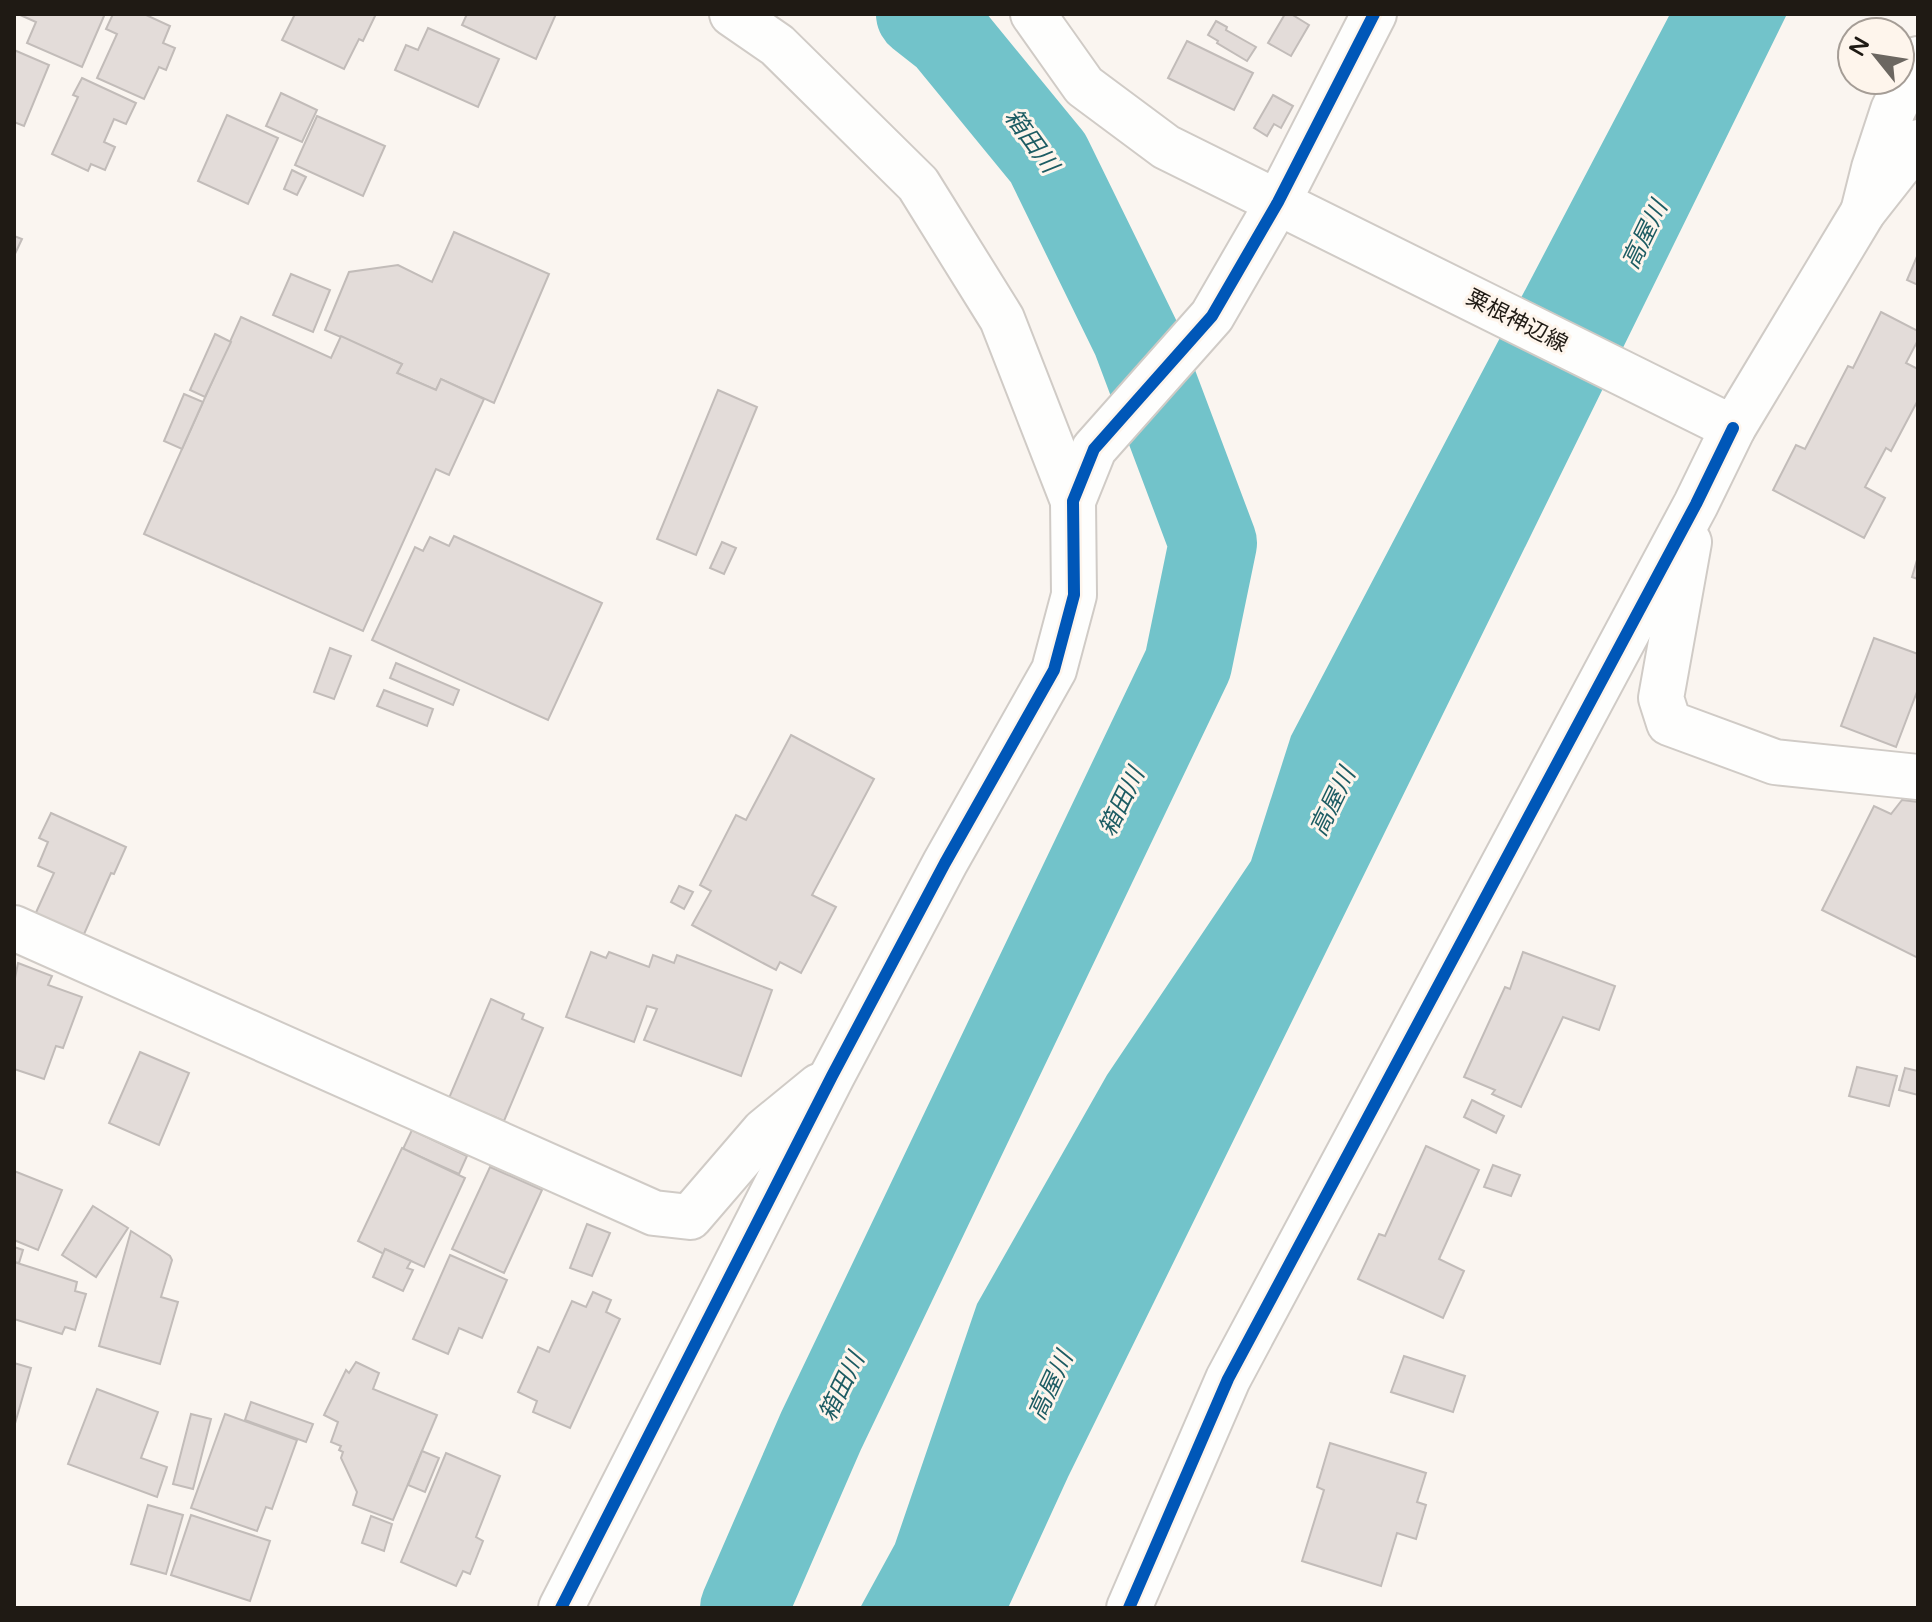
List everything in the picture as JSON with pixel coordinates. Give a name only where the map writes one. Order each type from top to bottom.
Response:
[{"type":"street","points":[[561,1608],[832,1076],[945,863],[1054,670],[1074,595],[1073,501],[1002,319],[918,184],[777,45],[732,14]]},
{"type":"street","name":"粟根神辺線","points":[[1033,14],[1084,86],[1166,147],[1723,423]]},
{"type":"street","points":[[1073,501],[1094,449],[1212,316],[1296,210],[1374,14]]},
{"type":"street","points":[[1863,212],[1893,110],[1918,59]]},
{"type":"street","points":[[1918,142],[1863,212],[1723,423],[1696,504],[1661,698],[1669,723],[1775,762],[1918,777]]},
{"type":"street","points":[[1129,1608],[1228,1379],[1696,504]]},
{"type":"street","points":[[14,928],[654,1213],[690,1217],[764,1131],[832,1076]]},
{"type":"water","name":"高屋川","points":[[1670,14],[1787,14],[1068,1477],[1008,1608],[860,1608],[895,1544],[977,1304],[1107,1075],[1251,861],[1291,736]]},
{"type":"building","points":[[18,14],[104,16],[82,67],[27,43],[36,22]]},
{"type":"building","points":[[113,14],[144,14],[170,26],[163,43],[175,48],[166,70],[159,67],[144,99],[97,78],[117,34],[106,29]]},
{"type":"building","points":[[295,14],[376,14],[344,69],[282,40]]},
{"type":"building","points":[[467,14],[556,14],[536,59],[462,25]]},
{"type":"building","points":[[1285,14],[1291,14],[1309,25],[1291,56],[1268,43]]},
{"type":"building","points":[[1216,21],[1256,47],[1247,61],[1208,35]]},
{"type":"building","points":[[428,28],[499,59],[478,107],[395,70],[406,45],[418,50]]},
{"type":"building","points":[[1187,41],[1253,73],[1234,110],[1168,78]]},
{"type":"building","points":[[14,50],[49,65],[24,126],[14,122]]},
{"type":"building","points":[[82,78],[136,103],[126,124],[114,119],[104,142],[115,147],[105,170],[91,164],[88,171],[52,154],[78,97],[73,95]]},
{"type":"building","points":[[281,93],[317,110],[302,142],[266,126]]},
{"type":"building","points":[[1273,95],[1293,106],[1281,128],[1274,124],[1267,136],[1254,128]]},
{"type":"building","points":[[227,115],[278,138],[248,204],[198,181]]},
{"type":"building","points":[[317,116],[385,146],[363,196],[295,165]]},
{"type":"building","points":[[292,170],[306,177],[297,195],[284,189]]},
{"type":"building","points":[[454,232],[549,274],[494,403],[441,379],[436,390],[397,373],[402,364],[325,330],[349,272],[398,265],[432,282]]},
{"type":"building","points":[[14,236],[22,239],[14,256]]},
{"type":"building","points":[[1918,254],[1918,285],[1907,280]]},
{"type":"building","points":[[291,274],[330,290],[313,332],[273,315]]},
{"type":"building","points":[[1881,312],[1918,331],[1918,340],[1906,363],[1918,369],[1918,400],[1891,451],[1886,448],[1865,487],[1885,498],[1864,538],[1773,490],[1796,445],[1805,449],[1848,366],[1853,368]]},
{"type":"building","points":[[241,317],[331,358],[341,336],[402,364],[397,373],[436,390],[441,379],[484,399],[449,475],[436,469],[363,631],[144,534]]},
{"type":"building","points":[[215,334],[231,342],[205,397],[190,390]]},
{"type":"building","points":[[718,390],[757,407],[696,555],[657,539]]},
{"type":"building","points":[[184,394],[203,402],[182,449],[164,441]]},
{"type":"building","points":[[454,536],[602,603],[548,720],[372,640],[415,547],[423,551],[430,537],[449,546]]},
{"type":"building","points":[[722,542],[736,548],[724,574],[710,568]]},
{"type":"building","points":[[1918,561],[1918,579],[1912,577]]},
{"type":"building","points":[[1874,638],[1918,654],[1918,689],[1896,747],[1841,726]]},
{"type":"building","points":[[330,648],[351,656],[334,699],[314,692]]},
{"type":"building","points":[[396,663],[459,690],[453,705],[390,678]]},
{"type":"building","points":[[384,690],[433,709],[427,726],[377,706]]},
{"type":"building","points":[[791,735],[874,779],[812,895],[836,907],[801,973],[780,962],[776,970],[692,925],[711,891],[700,885],[736,815],[746,820]]},
{"type":"building","points":[[1902,800],[1918,802],[1918,958],[1822,910],[1874,806],[1891,814]]},
{"type":"building","points":[[51,813],[126,847],[81,941],[33,919],[54,873],[38,866],[48,842],[39,838]]},
{"type":"building","points":[[679,886],[693,892],[684,909],[671,902]]},
{"type":"building","points":[[591,952],[606,958],[609,952],[649,967],[653,955],[674,963],[677,955],[772,990],[741,1076],[644,1040],[657,1009],[647,1006],[634,1042],[566,1017]]},
{"type":"building","points":[[1523,952],[1615,986],[1599,1030],[1563,1017],[1521,1107],[1492,1094],[1495,1090],[1464,1077],[1505,987],[1510,989]]},
{"type":"building","points":[[18,963],[52,976],[48,985],[82,997],[63,1048],[56,1046],[44,1079],[14,1069],[14,983]]},
{"type":"building","points":[[491,999],[524,1014],[522,1019],[543,1028],[504,1121],[485,1113],[484,1118],[449,1098]]},
{"type":"building","points":[[140,1052],[189,1073],[159,1145],[109,1123]]},
{"type":"building","points":[[1857,1067],[1897,1076],[1889,1106],[1849,1096]]},
{"type":"building","points":[[1905,1068],[1918,1071],[1918,1095],[1899,1090]]},
{"type":"building","points":[[1472,1100],[1504,1116],[1496,1133],[1464,1117]]},
{"type":"building","points":[[412,1130],[467,1156],[459,1174],[403,1149]]},
{"type":"building","points":[[1426,1146],[1479,1170],[1439,1259],[1464,1271],[1443,1318],[1358,1279],[1379,1234],[1385,1236]]},
{"type":"building","points":[[402,1148],[465,1178],[424,1267],[385,1249],[384,1254],[358,1241]]},
{"type":"building","points":[[1493,1165],[1520,1175],[1511,1196],[1484,1187]]},
{"type":"building","points":[[490,1167],[542,1190],[504,1273],[452,1249]]},
{"type":"building","points":[[14,1171],[62,1190],[38,1250],[14,1240]]},
{"type":"building","points":[[93,1206],[128,1228],[96,1277],[62,1255]]},
{"type":"building","points":[[587,1224],[610,1233],[592,1276],[570,1268]]},
{"type":"building","points":[[131,1231],[172,1260],[161,1297],[178,1302],[160,1364],[99,1346]]},
{"type":"building","points":[[14,1247],[23,1250],[19,1263],[14,1262]]},
{"type":"building","points":[[385,1249],[411,1261],[407,1268],[413,1270],[403,1291],[373,1277]]},
{"type":"building","points":[[450,1255],[507,1280],[482,1338],[459,1328],[448,1354],[413,1339]]},
{"type":"building","points":[[14,1262],[77,1282],[75,1291],[86,1294],[75,1330],[65,1327],[62,1334],[14,1319]]},
{"type":"building","points":[[593,1292],[611,1300],[606,1312],[620,1319],[570,1428],[533,1412],[537,1401],[518,1392],[538,1347],[549,1352],[572,1301],[586,1307]]},
{"type":"building","points":[[1404,1356],[1465,1376],[1453,1412],[1391,1392]]},
{"type":"building","points":[[356,1362],[379,1373],[373,1389],[437,1415],[393,1520],[353,1505],[357,1492],[341,1458],[341,1446],[331,1442],[338,1422],[324,1415],[346,1370],[349,1373]]},
{"type":"building","points":[[14,1363],[31,1368],[14,1427]]},
{"type":"building","points":[[97,1389],[158,1412],[141,1458],[167,1467],[157,1497],[68,1464]]},
{"type":"building","points":[[251,1402],[313,1424],[306,1442],[245,1420]]},
{"type":"building","points":[[191,1414],[211,1419],[193,1489],[173,1484]]},
{"type":"building","points":[[225,1414],[297,1440],[272,1509],[266,1507],[257,1531],[191,1508]]},
{"type":"building","points":[[1330,1443],[1426,1473],[1417,1502],[1426,1505],[1416,1539],[1397,1533],[1381,1586],[1302,1561],[1324,1490],[1317,1487]]},
{"type":"building","points":[[422,1451],[439,1458],[425,1492],[408,1485]]},
{"type":"building","points":[[446,1453],[500,1476],[476,1537],[483,1541],[470,1574],[463,1571],[456,1586],[401,1562]]},
{"type":"building","points":[[148,1505],[183,1515],[166,1574],[131,1564]]},
{"type":"building","points":[[191,1515],[270,1541],[250,1601],[171,1575]]},
{"type":"building","points":[[371,1516],[392,1524],[384,1551],[362,1543]]},
{"type":"waterway","name":"箱田川","points":[[744,1608],[821,1431],[1188,664],[1213,543],[1136,338],[1048,158],[948,36],[920,14]]},
{"type":"cycle path","points":[[561,1608],[832,1076],[945,863],[1054,670],[1074,595],[1073,501],[1094,449],[1212,316],[1278,202],[1374,14]]},
{"type":"cycle path","points":[[1129,1608],[1228,1379],[1696,504],[1733,428]]}]
